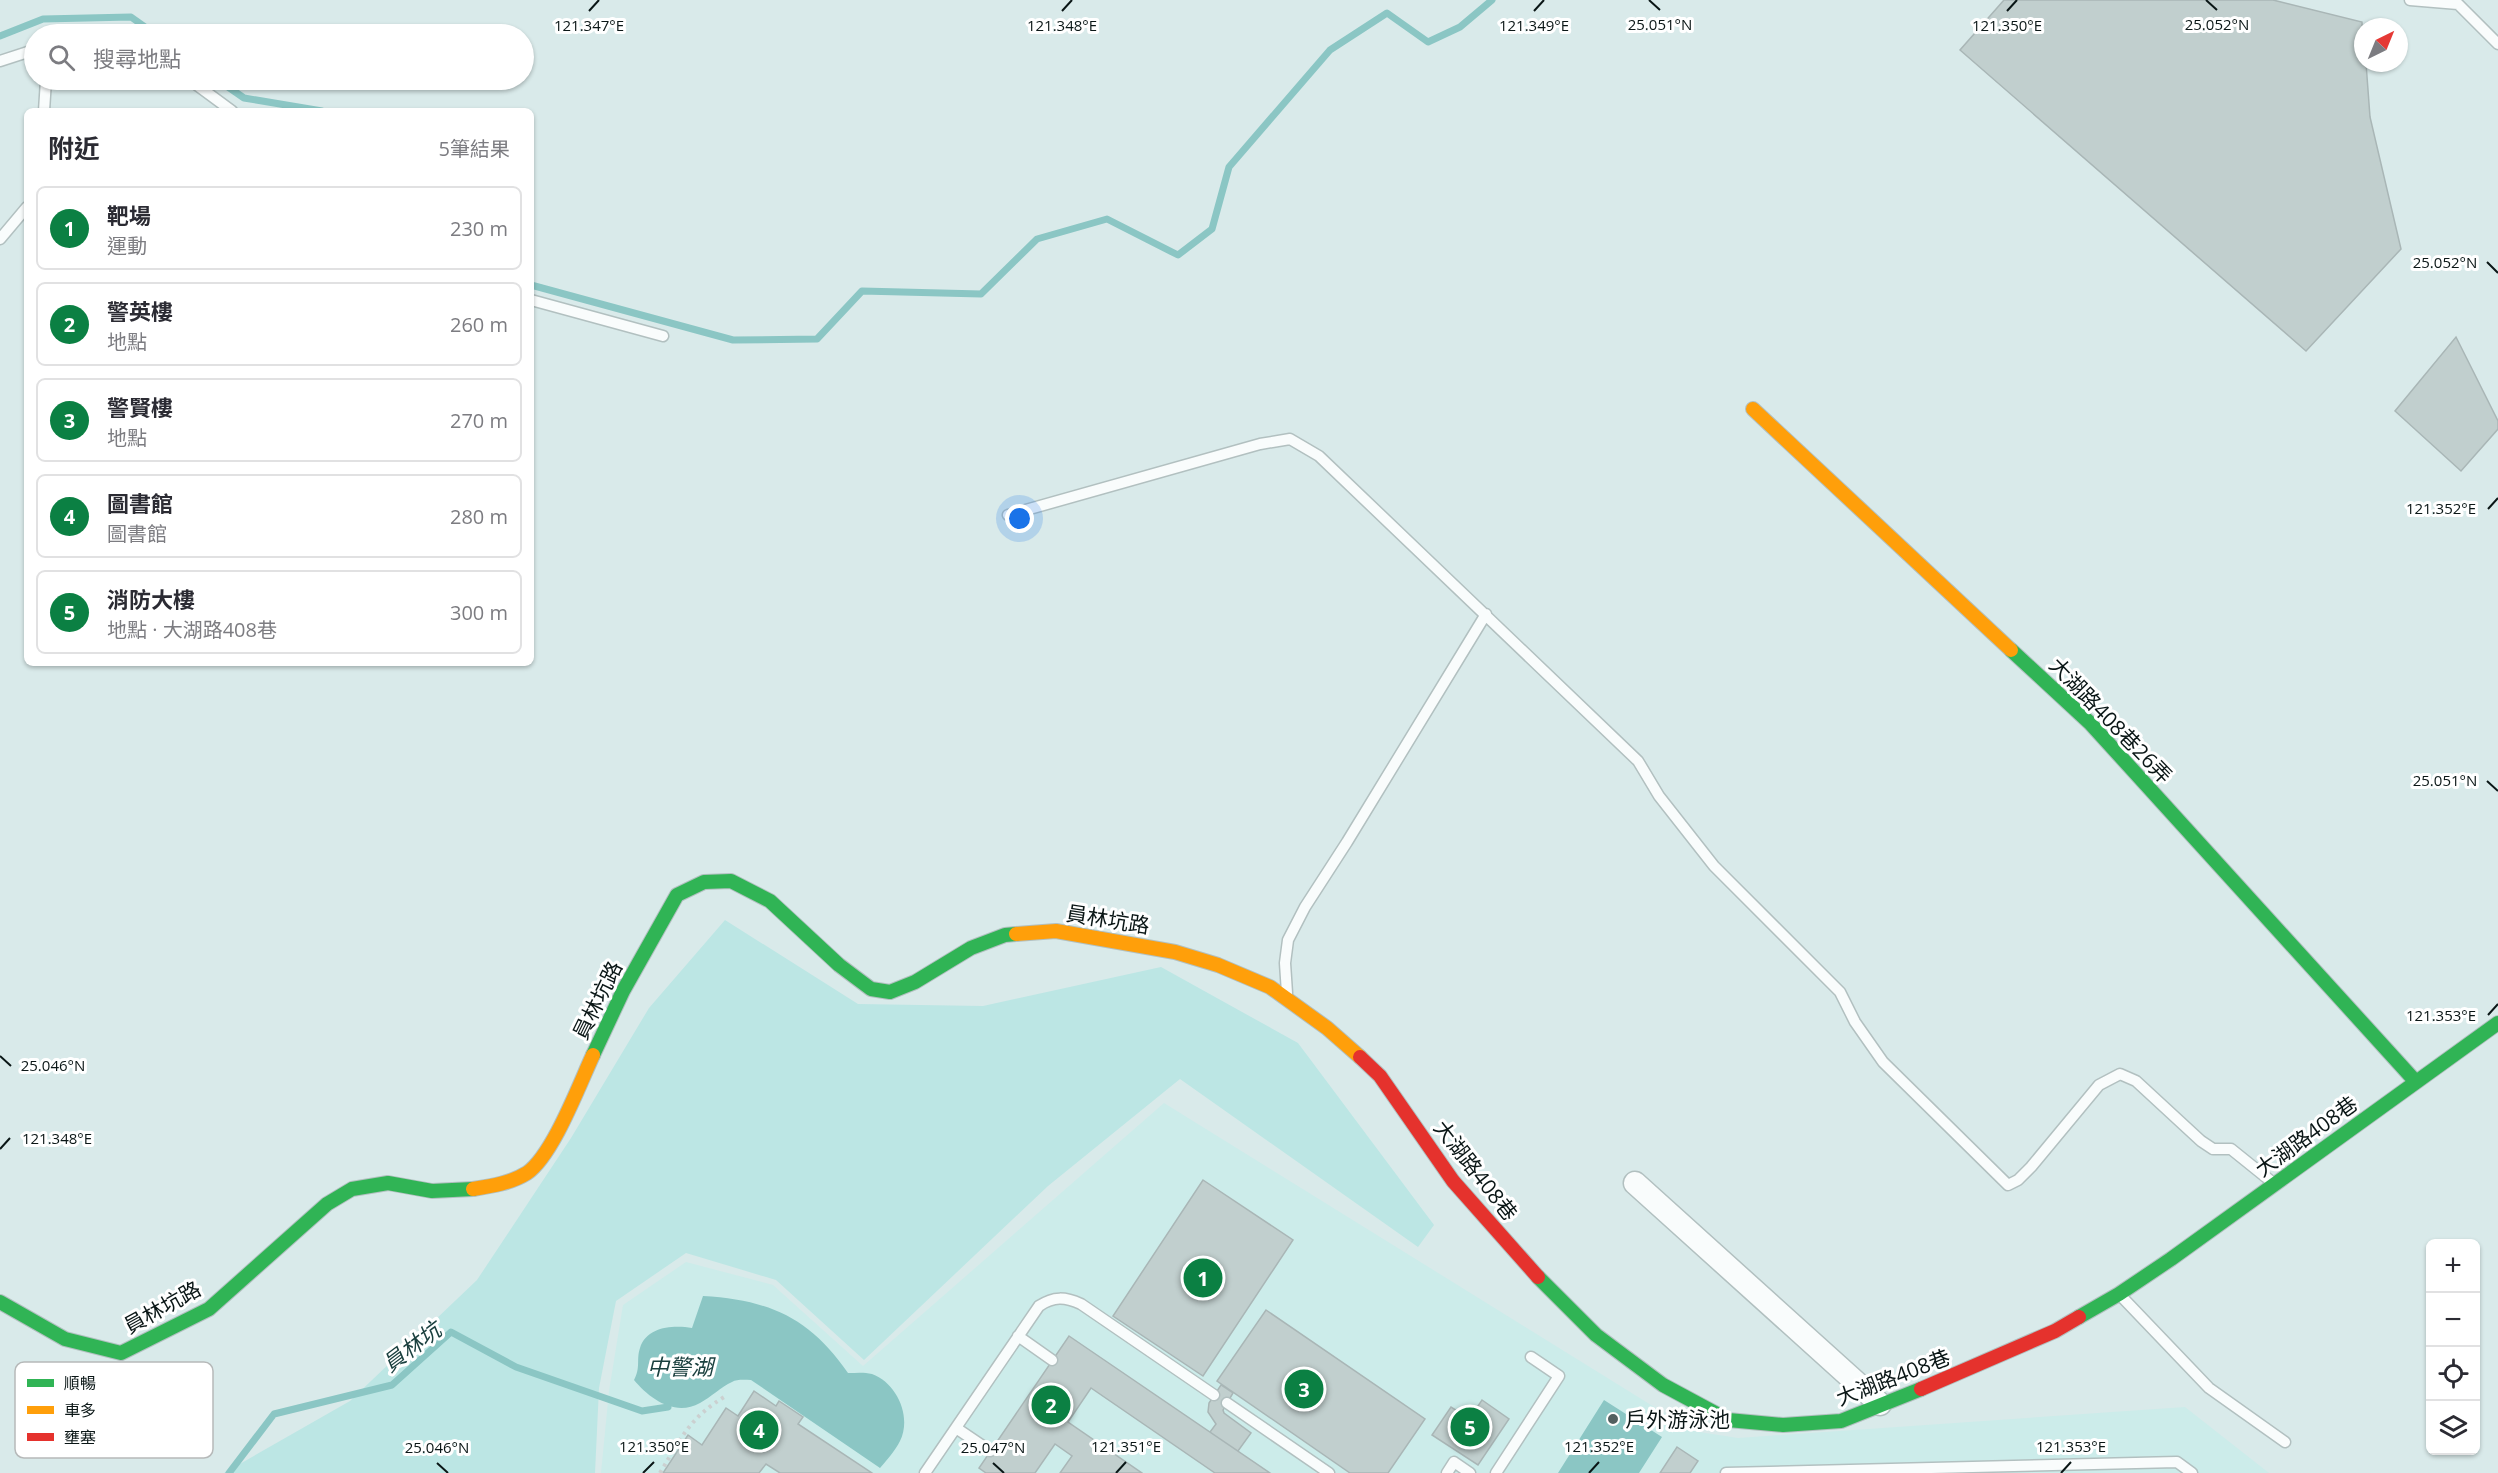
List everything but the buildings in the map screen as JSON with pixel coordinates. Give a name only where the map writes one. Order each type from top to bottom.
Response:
[{"type":"street","name":"大湖路408巷26弄","points":[[1754,409],[2090,723],[2416,1082]]},
{"type":"street","name":"員林坑路","points":[[0,1302],[65,1339],[122,1353],[209,1309],[327,1204],[352,1189],[388,1183],[432,1191],[472,1189],[503,1184],[528,1172],[549,1148],[623,991],[660,923],[677,895],[704,882],[731,881],[770,901],[839,965],[871,989],[890,992],[971,948],[1005,935],[1056,931],[1174,952],[1218,965],[1270,987]]},
{"type":"street","name":"大湖路408巷","points":[[1270,987],[1328,1028],[1380,1076],[1453,1181],[1527,1267],[1596,1335],[1663,1385],[1728,1420],[1784,1425],[1841,1421],[1962,1373],[2055,1331],[2119,1294],[2498,1023]]},
{"type":"street","points":[[1635,1183],[1880,1404]]},
{"type":"lane","points":[[2410,0],[2458,4],[2498,44]]},
{"type":"lane","points":[[0,61],[24,53]]},
{"type":"lane","points":[[44,108],[45,90]]},
{"type":"lane","points":[[204,90],[228,108]]},
{"type":"lane","points":[[0,239],[24,211]]},
{"type":"lane","points":[[534,301],[663,336]]},
{"type":"lane","points":[[1008,514],[1260,444],[1290,439],[1319,456],[1638,761],[1659,796],[1714,866],[1840,992],[1855,1022],[1883,1062],[2008,1185],[2018,1180],[2031,1167],[2099,1085],[2120,1074],[2136,1081],[2201,1141],[2213,1149],[2231,1149],[2275,1184]]},
{"type":"lane","points":[[1287,1000],[1284,963],[1288,939],[1305,907],[1486,615]]},
{"type":"lane","points":[[2119,1294],[2209,1388],[2285,1442]]},
{"type":"lane","points":[[925,1473],[1039,1306],[1049,1299],[1070,1299],[1081,1304],[1214,1395]]},
{"type":"lane","points":[[1018,1336],[1052,1360]]},
{"type":"lane","points":[[1496,1473],[1559,1376],[1531,1357]]},
{"type":"lane","points":[[1227,1403],[1329,1473]]},
{"type":"lane","points":[[956,1428],[990,1451]]},
{"type":"lane","points":[[1447,1473],[1454,1462],[1470,1473]]},
{"type":"lane","points":[[1726,1473],[2177,1462],[2192,1473]]},
{"type":"path","points":[[660,1473],[702,1412],[726,1396]]},
{"type":"shaded area","points":[[725,920],[858,1004],[983,1006],[1161,967],[1298,1043],[1434,1225],[1418,1247],[1180,1079],[1048,1186],[864,1360],[776,1280],[686,1253],[616,1301],[599,1388],[595,1473],[224,1473],[350,1401],[477,1280],[571,1138],[649,1008]]},
{"type":"shaded area","points":[[1164,1103],[1693,1431],[1738,1438],[2185,1407],[2269,1473],[601,1473],[609,1391],[623,1305],[686,1262],[773,1285],[863,1366]]},
{"type":"water","name":"中警湖","points":[[703,1296],[749,1302],[786,1315],[819,1338],[848,1373],[872,1374],[889,1385],[900,1402],[903,1412],[903,1432],[896,1448],[880,1468],[751,1380],[734,1381],[700,1403],[681,1408],[664,1404],[640,1387],[634,1380],[640,1348],[644,1341],[655,1331],[669,1327],[692,1328]]},
{"type":"water","name":"戶外游泳池","points":[[1604,1400],[1662,1437],[1639,1473],[1558,1473]]},
{"type":"waterway","points":[[534,286],[733,340],[817,339],[862,291],[981,294],[1037,239],[1107,219],[1178,255],[1212,229],[1229,167],[1330,50],[1387,13],[1428,42],[1460,27],[1492,0]]},
{"type":"waterway","points":[[30,24],[43,19],[131,17],[141,24]]},
{"type":"waterway","points":[[0,36],[24,27]]},
{"type":"waterway","points":[[232,90],[244,98],[304,108]]},
{"type":"waterway","name":"員林坑","points":[[229,1473],[274,1414],[392,1385],[451,1332],[516,1367],[642,1411],[668,1407]]},
{"type":"traffic: fast","points":[[2011,650],[2090,723],[2416,1082]]},
{"type":"traffic: fast","points":[[593,1055],[623,991],[677,895],[704,882],[731,881],[770,901],[839,965],[871,989],[890,992],[915,982],[971,948],[1005,935],[1016,934]]},
{"type":"traffic: fast","points":[[2079,1317],[2119,1294],[2171,1259],[2498,1023]]},
{"type":"traffic: fast","points":[[0,1302],[65,1339],[121,1353],[209,1309],[327,1204],[352,1189],[388,1183],[432,1191],[473,1189]]},
{"type":"traffic: fast","points":[[1538,1277],[1596,1335],[1663,1385],[1728,1420],[1783,1425],[1841,1421],[1921,1389]]},
{"type":"traffic: slow","points":[[1753,409],[2011,650]]},
{"type":"traffic: slow","points":[[1016,934],[1056,931],[1175,952],[1218,965],[1270,987],[1327,1028],[1360,1057]]},
{"type":"traffic: slow","points":[[473,1189],[514,1179],[527,1173],[537,1164],[556,1136],[593,1055]]},
{"type":"traffic: jam","points":[[1360,1057],[1380,1076],[1453,1181],[1538,1277]]},
{"type":"traffic: jam","points":[[1921,1389],[2055,1331],[2079,1317]]},
{"type":"place","name":"靶場","points":[[1203,1278]]},
{"type":"place","name":"警賢樓","points":[[1304,1389]]},
{"type":"place","name":"警英樓","points":[[1051,1405]]},
{"type":"place","name":"戶外游泳池","points":[[1613,1419]]},
{"type":"place","name":"消防大樓","points":[[1470,1427]]},
{"type":"place","name":"圖書館","points":[[759,1430]]}]
